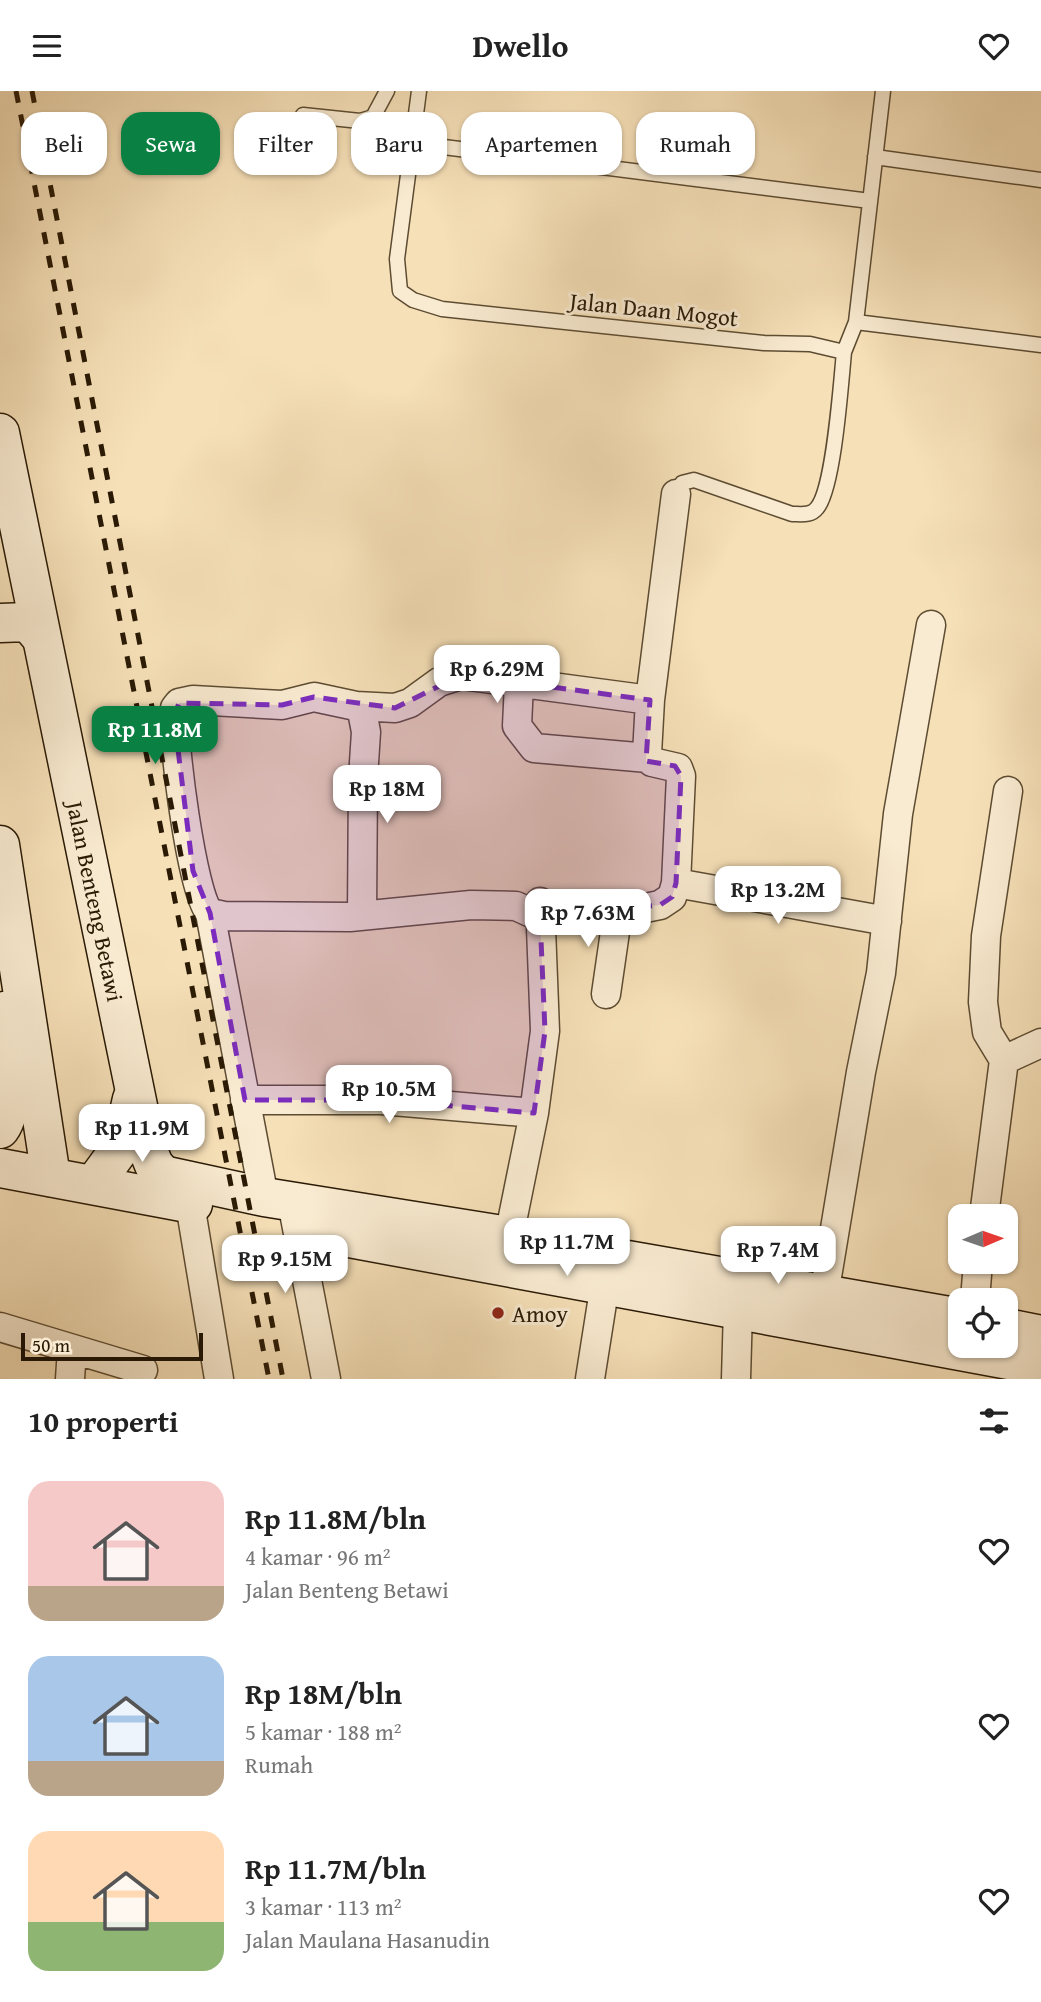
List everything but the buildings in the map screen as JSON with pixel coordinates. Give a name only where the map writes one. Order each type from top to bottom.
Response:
[{"type":"street","name":"Jalan Benteng Betawi","points":[[0,433],[134,1085],[154,1165],[163,1175],[188,1192]]},
{"type":"street","points":[[648,758],[650,700],[676,494]]},
{"type":"street","points":[[0,623],[28,622],[40,636]]},
{"type":"street","points":[[825,1289],[881,973],[898,814],[931,625]]},
{"type":"street","points":[[326,1379],[285,1209],[245,1100],[210,913],[200,898],[193,871],[175,734],[175,708],[180,703],[193,700],[282,705],[314,698],[356,706],[395,708],[410,703],[439,682],[461,675],[650,700]]},
{"type":"street","points":[[210,913],[224,916],[362,915],[489,905],[618,911],[660,905],[671,897],[676,883],[681,776],[678,768],[652,762],[648,758],[534,748],[517,726],[519,683]]},
{"type":"street","points":[[356,706],[362,711],[366,732],[362,915]]},
{"type":"street","points":[[986,1204],[1004,1060],[987,1033],[983,1002],[986,936],[1008,791]]},
{"type":"street","points":[[0,1129],[8,1112],[10,1085],[2,982],[2,857]]},
{"type":"street","points":[[2,857],[51,1177]]},
{"type":"street","points":[[676,883],[887,921]]},
{"type":"street","points":[[506,1251],[534,1113],[545,1031],[540,909]]},
{"type":"street","points":[[606,994],[618,911]]},
{"type":"street","points":[[1004,1060],[1041,1042]]},
{"type":"street","points":[[94,1184],[121,1147],[134,1085]]},
{"type":"street","points":[[245,1100],[380,1100],[534,1113]]},
{"type":"street","points":[[0,1168],[94,1184],[188,1192],[506,1251],[627,1260],[948,1308]]},
{"type":"street","points":[[188,1192],[219,1379]]},
{"type":"street","points":[[506,1251],[605,1285],[738,1309],[825,1289]]},
{"type":"street","points":[[590,1379],[605,1285]]},
{"type":"street","points":[[736,1379],[738,1309]]},
{"type":"street","points":[[0,1327],[143,1370]]},
{"type":"street","points":[[1018,1330],[1041,1335]]},
{"type":"street","points":[[1018,1348],[1041,1366]]},
{"type":"street","points":[[70,1379],[72,1349]]},
{"type":"lane","points":[[337,118],[360,121],[373,117],[387,91]]},
{"type":"lane","name":"Jalan Daan Mogot","points":[[416,112],[419,91]]},
{"type":"lane","points":[[676,494],[682,483],[694,480],[792,515],[807,514],[817,509],[824,494],[831,460],[844,352],[856,322],[883,91]]},
{"type":"lane","points":[[447,147],[870,201]]},
{"type":"lane","points":[[875,157],[1041,180]]},
{"type":"lane","name":"Jalan Daan Mogot","points":[[408,175],[397,276],[400,291],[413,300],[442,309],[764,344],[810,344],[844,352]]},
{"type":"lane","points":[[856,322],[1041,345]]},
{"type":"highlighted area","points":[[461,675],[650,700],[646,761],[675,766],[681,776],[676,883],[672,897],[660,905],[540,917],[545,1031],[534,1113],[381,1100],[245,1100],[210,913],[193,871],[174,717],[179,703],[282,705],[314,697],[395,708]]},
{"type":"railway","points":[[16,91],[269,1379]]},
{"type":"railway","points":[[32,91],[283,1379]]},
{"type":"place","name":"Amoy","points":[[498,1313]]}]
